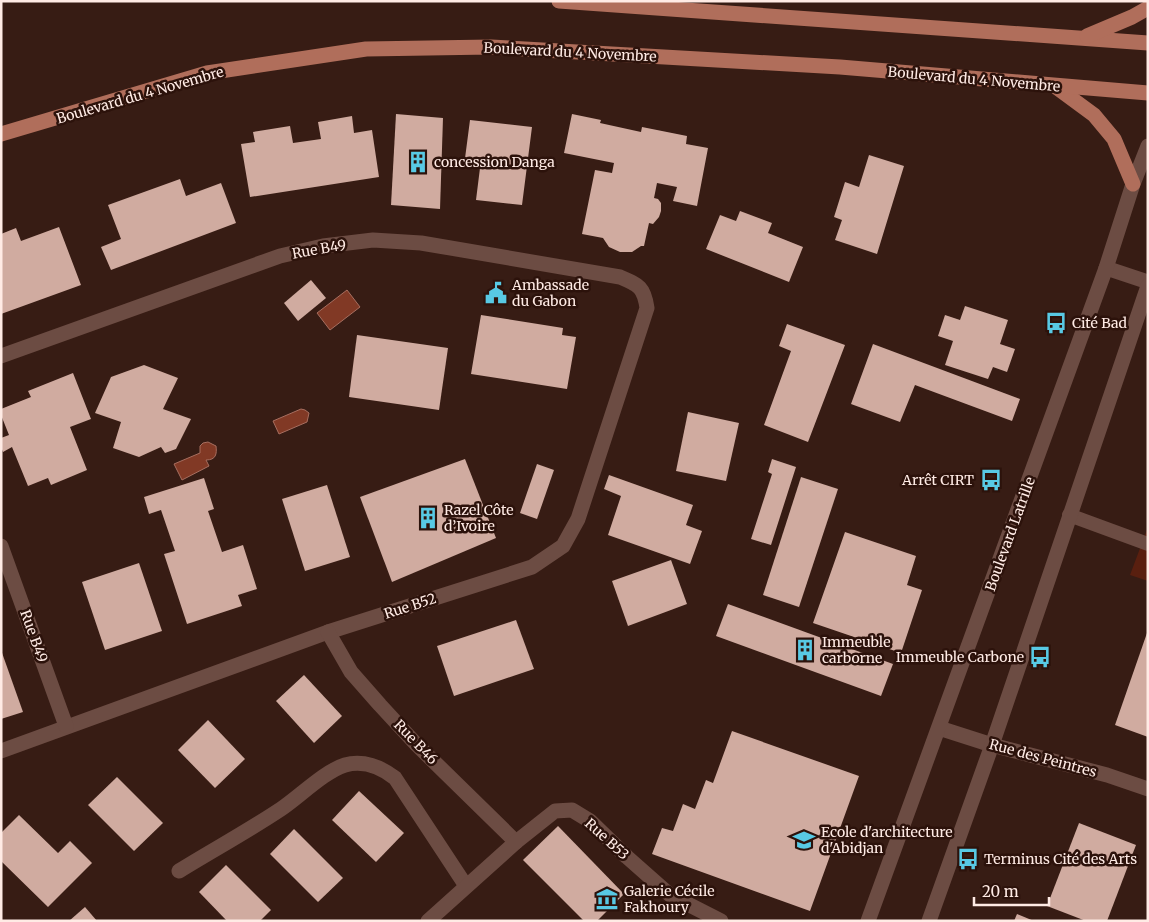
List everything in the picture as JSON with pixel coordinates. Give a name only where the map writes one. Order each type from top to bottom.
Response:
[{"type":"main road","points":[[559,1],[1148,43]]},
{"type":"main road","points":[[1084,38],[1148,8]]},
{"type":"main road","name":"Boulevard du 4 Novembre","points":[[1,134],[207,73],[366,49],[501,48],[840,67],[1148,93]]},
{"type":"main road","points":[[1055,86],[1094,115],[1114,139],[1133,184]]},
{"type":"street","name":"Boulevard Latrille","points":[[868,921],[1106,268],[1133,184],[1148,146]]},
{"type":"street","name":"Rue B49","points":[[1,356],[280,256],[323,246],[373,240],[421,243],[620,277],[637,284],[645,294]]},
{"type":"street","points":[[1106,268],[1148,282]]},
{"type":"street","points":[[929,921],[992,745],[1148,286]]},
{"type":"street","name":"Rue B52","points":[[1,751],[328,632],[532,567],[563,546],[578,518],[639,336],[647,308],[645,294]]},
{"type":"street","name":"Rue B49","points":[[1,546],[66,726]]},
{"type":"street","name":"Rue B46","points":[[328,632],[351,672],[380,705],[416,744],[516,842]]},
{"type":"street","name":"Rue des Peintres","points":[[939,728],[992,745],[1107,775],[1148,789]]},
{"type":"street","points":[[179,871],[281,809],[333,771],[357,763],[385,770],[395,778],[466,886]]},
{"type":"street","name":"Rue B53","points":[[428,921],[516,842],[555,811],[572,810],[590,821],[627,858],[670,895],[721,921]]},
{"type":"lane","points":[[1069,515],[1148,544]]},
{"type":"shaded area","points":[[347,290],[360,307],[330,330],[317,313]]},
{"type":"shaded area","points":[[301,409],[309,413],[307,422],[279,434],[273,421]]},
{"type":"shaded area","points":[[208,442],[216,446],[214,458],[206,460],[209,466],[182,480],[174,464],[200,453],[200,446]]},
{"type":"shaded area","points":[[1148,527],[1148,581],[1130,575]]},
{"type":"building","name":"concession Danga","points":[[396,114],[443,118],[440,209],[391,205]]},
{"type":"building","points":[[572,114],[601,120],[600,123],[641,132],[642,127],[687,136],[686,144],[708,148],[697,206],[673,201],[677,187],[657,183],[654,198],[658,199],[661,203],[661,211],[653,224],[649,223],[644,246],[632,252],[620,252],[609,247],[603,238],[582,234],[595,170],[612,173],[614,163],[564,153]]},
{"type":"building","points":[[352,116],[354,133],[372,130],[379,177],[250,197],[241,144],[255,142],[253,132],[290,126],[293,143],[321,139],[318,122]]},
{"type":"building","points":[[470,120],[532,127],[522,205],[476,200],[480,168],[464,166]]},
{"type":"building","points":[[869,155],[904,166],[877,254],[835,240],[842,220],[834,217],[845,182],[859,187]]},
{"type":"building","points":[[180,179],[186,196],[221,183],[236,223],[111,270],[101,247],[121,239],[108,205]]},
{"type":"building","points":[[740,211],[772,223],[768,233],[803,247],[789,282],[706,249],[720,215],[736,221]]},
{"type":"building","points":[[59,227],[81,285],[1,314],[1,234],[16,228],[21,241]]},
{"type":"building","points":[[311,280],[326,298],[298,321],[284,303]]},
{"type":"building","points":[[965,306],[1008,320],[1000,344],[1015,349],[1007,372],[993,367],[988,379],[945,365],[953,341],[938,336],[945,315],[960,320]]},
{"type":"building","points":[[481,315],[563,328],[562,335],[576,337],[567,389],[471,374]]},
{"type":"building","points":[[787,324],[845,345],[808,442],[764,425],[791,351],[779,346]]},
{"type":"building","points":[[357,335],[448,348],[439,410],[349,397]]},
{"type":"building","points":[[873,344],[1020,399],[1012,421],[915,385],[900,422],[851,404]]},
{"type":"building","points":[[144,365],[178,378],[163,409],[191,419],[176,449],[165,453],[161,447],[139,457],[113,448],[121,422],[95,413],[111,377]]},
{"type":"building","points":[[73,373],[91,419],[70,427],[87,470],[51,485],[48,478],[28,486],[12,447],[3,452],[1,447],[1,438],[9,435],[1,415],[1,409],[31,397],[28,391]]},
{"type":"building","points":[[688,412],[739,423],[726,481],[676,471]]},
{"type":"building","name":"Razel Côte d’Ivoire","points":[[465,459],[496,538],[392,582],[360,497]]},
{"type":"building","points":[[772,459],[796,467],[771,545],[751,539],[772,474],[768,472]]},
{"type":"building","points":[[537,464],[554,470],[537,519],[520,513]]},
{"type":"building","points":[[609,475],[693,505],[686,525],[702,531],[690,564],[608,535],[621,496],[604,489]]},
{"type":"building","points":[[801,477],[838,489],[799,607],[763,595]]},
{"type":"building","points":[[204,478],[214,509],[208,511],[222,552],[243,545],[257,589],[238,595],[242,606],[187,624],[164,554],[175,551],[161,510],[149,514],[144,497]]},
{"type":"building","points":[[327,485],[350,557],[305,571],[282,499]]},
{"type":"building","points":[[845,532],[916,556],[907,585],[922,590],[901,653],[813,623]]},
{"type":"building","points":[[671,560],[687,604],[628,626],[612,581]]},
{"type":"building","points":[[139,563],[162,631],[105,650],[82,582]]},
{"type":"building","name":"Immeuble carborne","points":[[728,604],[893,664],[881,696],[716,636]]},
{"type":"building","points":[[516,620],[534,669],[454,696],[437,646]]},
{"type":"building","points":[[1148,633],[1148,737],[1115,725]]},
{"type":"building","points":[[1,650],[23,712],[1,719]]},
{"type":"building","points":[[304,675],[342,716],[314,743],[276,701]]},
{"type":"building","points":[[208,720],[245,759],[215,788],[178,750]]},
{"type":"building","points":[[732,731],[859,776],[810,911],[652,854],[662,828],[673,831],[683,804],[695,809],[706,780],[713,783]]},
{"type":"building","points":[[117,777],[163,823],[134,851],[88,805]]},
{"type":"building","points":[[359,791],[404,833],[376,862],[332,820]]},
{"type":"building","points":[[19,815],[58,853],[70,841],[92,863],[48,907],[1,861],[1,833]]},
{"type":"building","points":[[1079,823],[1136,845],[1107,921],[1086,921],[1047,906]]},
{"type":"building","points":[[558,826],[624,894],[597,921],[584,921],[523,860]]},
{"type":"building","points":[[294,829],[343,878],[318,902],[270,854]]},
{"type":"building","points":[[226,865],[271,910],[260,921],[227,921],[199,892]]},
{"type":"building","points":[[85,907],[97,921],[69,921]]},
{"type":"building","points":[[1017,914],[1034,921],[1014,921]]},
{"type":"place","name":"concession Danga","points":[[418,162]]},
{"type":"place","name":"Ambassade du Gabon","points":[[496,293]]},
{"type":"place","name":"Cité Bad","points":[[1056,323]]},
{"type":"place","name":"Arrêt CIRT","points":[[991,480]]},
{"type":"place","name":"Razel Côte d’Ivoire","points":[[428,518]]},
{"type":"place","name":"Immeuble carborne","points":[[805,650]]},
{"type":"place","name":"Immeuble Carbone","points":[[1040,657]]},
{"type":"place","name":"Ecole d'architecture d'Abidjan","points":[[804,840]]},
{"type":"place","name":"Terminus Cité des Arts","points":[[968,859]]},
{"type":"place","name":"Galerie Cécile Fakhoury","points":[[607,899]]}]
